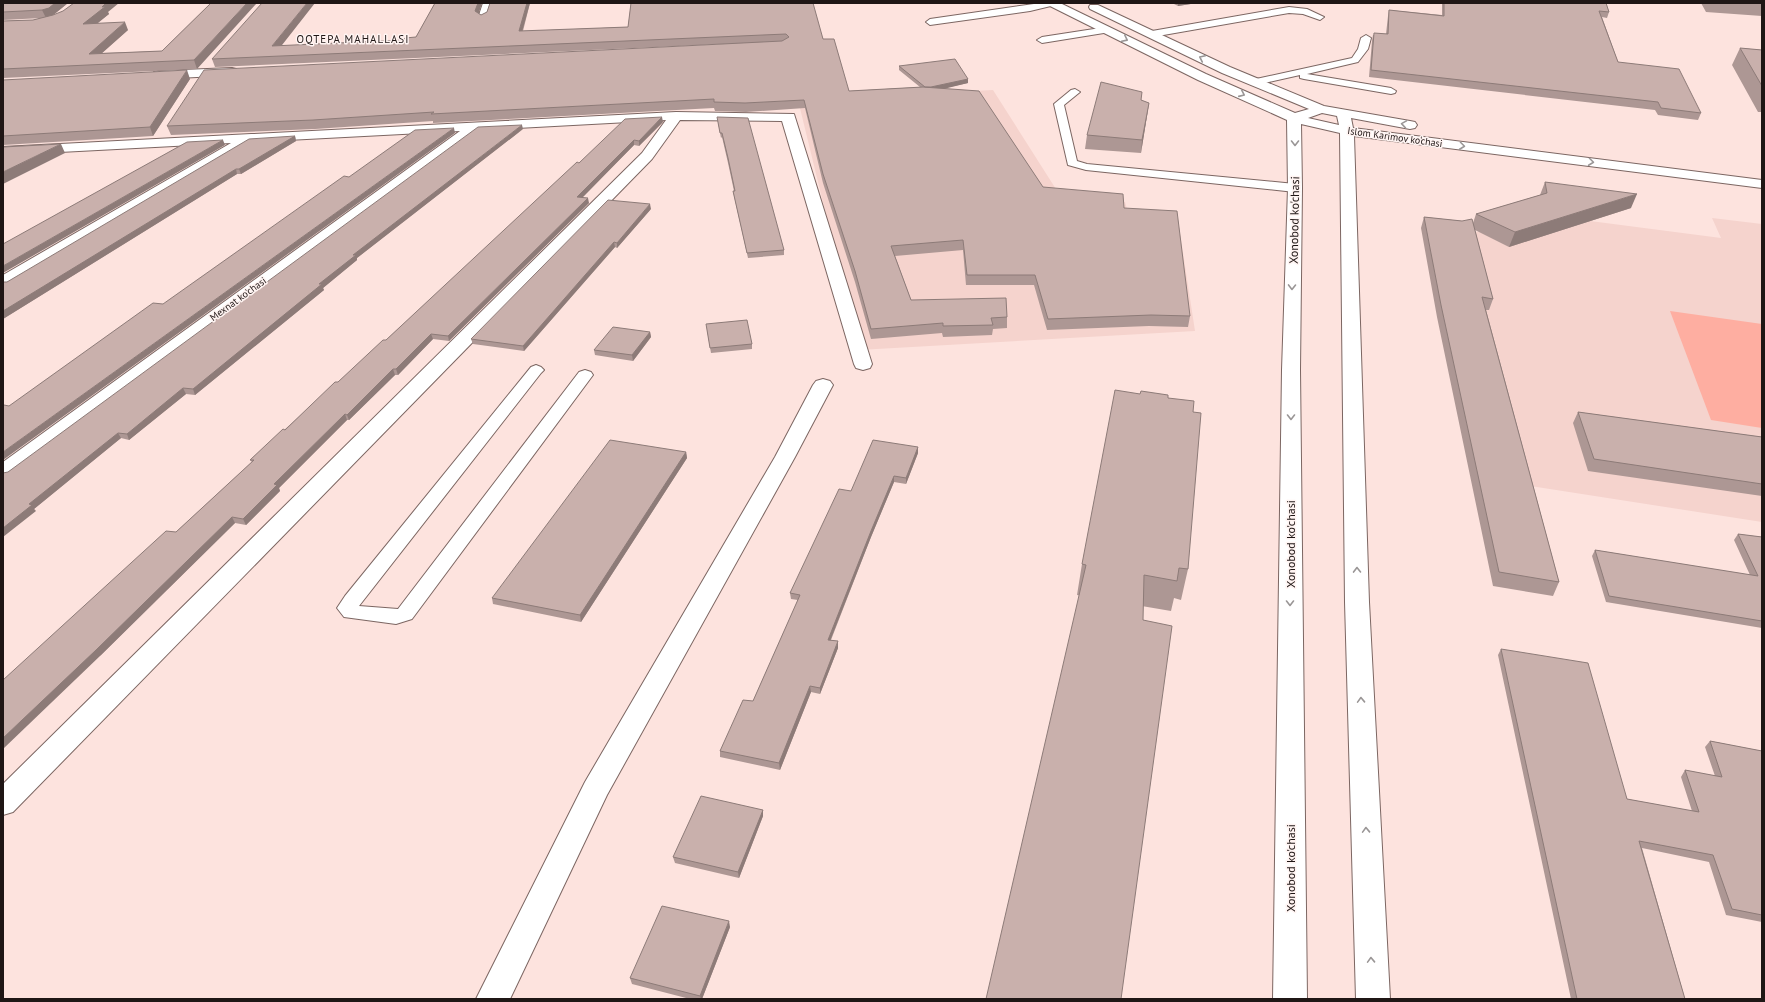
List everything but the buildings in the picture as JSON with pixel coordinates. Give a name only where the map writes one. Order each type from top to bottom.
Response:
[{"type":"street","points":[[483,18],[488,3]]},
{"type":"street","name":"Islom Karimov ko‘chasi","points":[[1052,3],[1202,77],[1294,118],[1421,127]]},
{"type":"street","name":"Islom Karimov ko‘chasi","points":[[1086,3],[1256,82],[1321,109],[1345,122],[1762,184]]},
{"type":"street","points":[[194,86],[202,73],[212,62]]},
{"type":"street","points":[[146,76],[241,71]]},
{"type":"street","points":[[1294,118],[1321,109]]},
{"type":"street","points":[[3,803],[647,156],[676,116]]},
{"type":"street","points":[[6,153],[158,142],[247,139],[676,116],[789,117],[863,364]]},
{"type":"street","name":"Xonobod ko'chasi","points":[[1290,999],[1290,385],[1295,188],[1294,118]]},
{"type":"street","points":[[1345,122],[1357,602],[1373,999]]},
{"type":"street","name":"Mexnat ko'chasi","points":[[3,472],[473,127]]},
{"type":"street","points":[[158,142],[166,130]]},
{"type":"street","points":[[3,282],[247,139]]},
{"type":"street","points":[[493,999],[595,790],[785,457],[823,385]]},
{"type":"lane","points":[[930,22],[1030,8],[1052,3]]},
{"type":"lane","points":[[1152,34],[1289,10],[1304,10],[1320,17]]},
{"type":"lane","points":[[1042,40],[1107,30]]},
{"type":"lane","points":[[1256,82],[1355,60],[1363,49],[1366,38]]},
{"type":"lane","points":[[1295,74],[1391,91]]},
{"type":"lane","points":[[1075,92],[1059,104],[1072,163],[1086,167],[1295,188]]},
{"type":"lane","points":[[536,370],[352,601],[347,608],[351,612],[396,617],[405,614],[585,375]]},
{"type":"shaded area","points":[[993,90],[1061,197],[1125,202],[1129,217],[1178,220],[1195,331],[859,350],[798,100]]},
{"type":"shaded area","points":[[1544,215],[1721,238],[1712,218],[1762,224],[1762,522],[1524,485],[1478,309],[1488,310],[1469,234]]},
{"type":"shaded area","points":[[1670,311],[1762,324],[1762,428],[1711,420]]},
{"type":"district","name":"OQTEPA MAHALLASI","points":[[353,39]]}]
